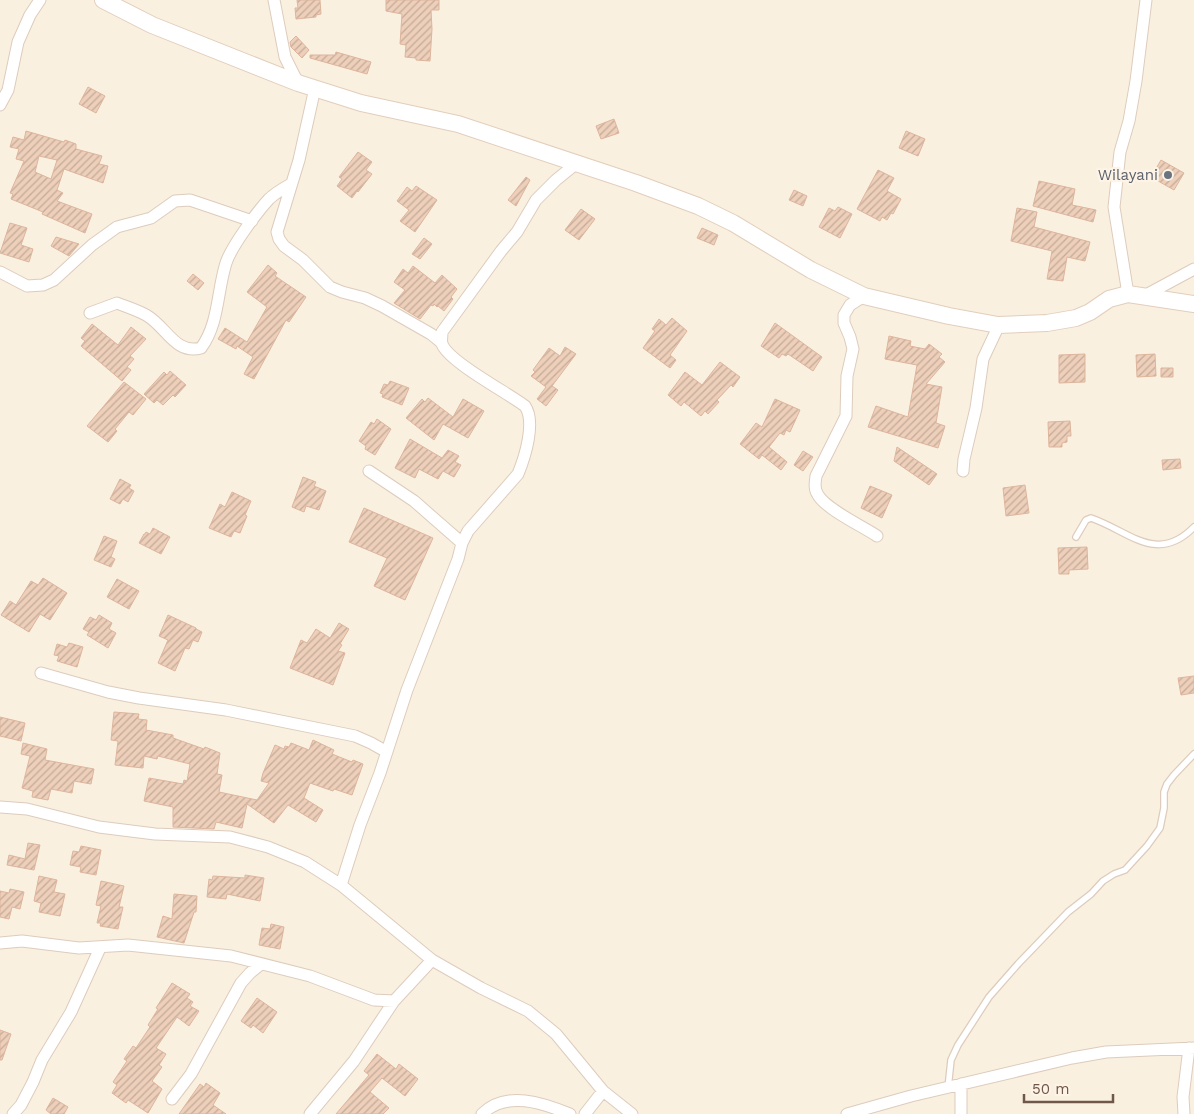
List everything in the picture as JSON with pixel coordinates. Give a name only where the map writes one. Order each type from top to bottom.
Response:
[{"type":"street","points":[[0,106],[8,90],[18,42],[30,15],[40,0]]},
{"type":"street","points":[[103,0],[152,25],[315,88],[361,103],[458,124],[698,206],[733,223],[820,274],[864,296],[949,316],[999,325],[1047,323],[1076,318],[1090,312],[1109,299],[1136,295],[1194,269]]},
{"type":"street","points":[[274,0],[286,57],[298,82]]},
{"type":"street","points":[[1136,295],[1114,207],[1120,152],[1129,121],[1136,81],[1146,0]]},
{"type":"street","points":[[315,88],[298,160],[277,232],[279,239],[284,246],[303,260],[330,286],[382,306],[431,334],[476,374],[525,406],[530,412],[531,422],[523,462],[518,474],[468,531],[462,543],[458,559],[407,690],[380,773],[360,825],[342,886]]},
{"type":"street","points":[[442,343],[442,332],[517,232],[536,200],[556,180],[577,164]]},
{"type":"street","points":[[90,313],[117,303],[147,315],[159,324],[180,346],[187,350],[201,348],[207,340],[213,323],[226,262],[270,197],[291,184]]},
{"type":"street","points":[[0,272],[27,286],[43,285],[54,280],[92,245],[117,227],[151,218],[175,201],[190,200],[252,221]]},
{"type":"street","points":[[1136,295],[1194,304]]},
{"type":"street","points":[[864,296],[850,306],[844,315],[844,323],[853,349],[847,376],[846,416],[816,476],[814,486],[818,496],[829,507],[877,536]]},
{"type":"street","points":[[963,472],[976,408],[983,359],[999,325]]},
{"type":"street","points":[[369,471],[414,501],[462,543]]},
{"type":"street","points":[[41,673],[108,692],[226,710],[355,736],[371,742],[387,752]]},
{"type":"street","points":[[0,807],[27,809],[99,827],[155,834],[230,837],[268,847],[304,862],[342,886],[432,960],[481,988],[528,1011],[556,1034],[603,1091],[632,1114]]},
{"type":"street","points":[[0,943],[22,941],[79,948],[128,945],[231,956],[310,976],[374,1000],[394,1001]]},
{"type":"street","points":[[14,1114],[33,1082],[42,1060],[71,1012],[100,948]]},
{"type":"street","points":[[310,1114],[354,1061],[394,1001],[432,960]]},
{"type":"street","points":[[172,1099],[191,1074],[241,983],[261,964]]},
{"type":"street","points":[[846,1114],[1023,1069],[1106,1052],[1192,1048],[1183,1097],[1184,1114]]},
{"type":"street","points":[[961,1084],[961,1114]]},
{"type":"street","points":[[585,1114],[603,1091]]},
{"type":"street","points":[[482,1114],[489,1107],[504,1101],[530,1101],[570,1114]]},
{"type":"lane","points":[[1076,537],[1086,520],[1091,518],[1143,542],[1157,544],[1171,543],[1182,538],[1194,527]]},
{"type":"lane","points":[[948,1088],[951,1060],[958,1045],[989,997],[1068,912],[1091,894],[1103,881],[1125,870],[1147,846],[1160,828],[1164,808],[1164,792],[1167,784],[1194,754]]},
{"type":"building","points":[[297,0],[320,0],[321,14],[316,15],[316,17],[296,19],[295,8],[298,8]]},
{"type":"building","points":[[386,0],[439,0],[439,10],[431,10],[430,61],[405,57],[406,45],[400,44],[402,14],[386,11]]},
{"type":"building","points":[[296,36],[309,50],[302,58],[291,47],[290,42]]},
{"type":"building","points":[[336,52],[371,62],[367,74],[310,58],[310,55],[335,55]]},
{"type":"building","points":[[88,87],[105,96],[96,113],[79,104]]},
{"type":"building","points":[[614,119],[619,133],[601,139],[596,126]]},
{"type":"building","points":[[26,131],[64,142],[65,140],[76,144],[76,149],[102,156],[99,164],[108,166],[103,183],[64,169],[57,190],[63,193],[57,201],[92,214],[85,233],[42,214],[43,212],[11,199],[13,194],[10,193],[24,161],[16,159],[19,149],[10,147],[13,137],[24,140]],"holes":[[[39,156],[57,160],[51,179],[35,172]]]},
{"type":"building","points":[[906,131],[925,139],[918,156],[899,148]]},
{"type":"building","points":[[358,152],[372,162],[366,170],[372,174],[352,198],[337,186],[342,179],[339,177]]},
{"type":"building","name":"Wilayani","points":[[1161,160],[1184,173],[1174,190],[1151,177]]},
{"type":"building","points":[[878,170],[894,178],[887,191],[901,199],[893,214],[891,213],[887,220],[882,217],[880,221],[857,209]]},
{"type":"building","points":[[526,177],[530,180],[516,206],[508,200]]},
{"type":"building","points":[[1039,181],[1075,189],[1072,205],[1096,210],[1093,222],[1033,206]]},
{"type":"building","points":[[416,186],[437,200],[415,232],[400,221],[409,210],[397,201],[407,187],[412,191]]},
{"type":"building","points":[[794,190],[807,196],[803,206],[789,200]]},
{"type":"building","points":[[838,207],[852,214],[840,238],[819,227],[829,208],[835,211]]},
{"type":"building","points":[[1017,208],[1037,212],[1034,227],[1090,242],[1085,261],[1067,257],[1063,281],[1047,279],[1052,251],[1011,241]]},
{"type":"building","points":[[581,209],[595,219],[579,240],[565,230]]},
{"type":"building","points":[[10,223],[27,228],[21,245],[33,249],[29,262],[0,253]]},
{"type":"building","points":[[702,228],[718,235],[714,245],[697,238]]},
{"type":"building","points":[[56,237],[79,244],[69,256],[51,246]]},
{"type":"building","points":[[424,238],[432,244],[420,259],[412,254]]},
{"type":"building","points":[[268,265],[277,273],[275,276],[306,297],[289,322],[286,320],[254,379],[244,374],[253,357],[237,346],[236,349],[218,339],[225,328],[247,342],[267,307],[247,292]]},
{"type":"building","points":[[413,266],[435,283],[442,275],[457,289],[451,297],[453,299],[444,311],[434,304],[433,306],[431,305],[420,319],[394,303],[405,290],[394,282],[403,269],[408,273]]},
{"type":"building","points":[[193,274],[204,283],[198,290],[187,281]]},
{"type":"building","points":[[672,318],[687,331],[670,355],[676,360],[670,368],[643,348],[655,331],[652,329],[659,319],[666,325]]},
{"type":"building","points":[[775,323],[822,357],[813,371],[788,354],[786,356],[782,354],[779,358],[761,346]]},
{"type":"building","points":[[92,324],[118,345],[131,327],[146,339],[130,356],[134,359],[127,367],[131,370],[122,381],[81,346],[85,341],[81,338]]},
{"type":"building","points":[[889,336],[911,341],[910,346],[925,349],[929,344],[942,354],[939,357],[945,362],[926,384],[942,387],[936,423],[945,426],[938,448],[868,427],[876,406],[908,417],[917,365],[885,359]]},
{"type":"building","points":[[565,347],[576,354],[552,386],[558,390],[546,406],[537,399],[546,387],[531,376],[535,372],[533,370],[549,348],[560,356]]},
{"type":"building","points":[[1085,354],[1085,382],[1059,383],[1059,355]]},
{"type":"building","points":[[1155,354],[1156,376],[1137,377],[1136,355]]},
{"type":"building","points":[[720,362],[740,377],[733,387],[731,385],[717,400],[719,402],[708,414],[705,411],[701,416],[684,402],[681,406],[668,395],[685,372],[702,385]]},
{"type":"building","points":[[1161,368],[1173,368],[1173,377],[1161,377]]},
{"type":"building","points":[[170,371],[186,385],[175,397],[173,395],[163,405],[157,400],[154,403],[144,394],[164,372],[167,375]]},
{"type":"building","points":[[390,381],[409,388],[402,405],[382,397],[383,394],[380,393],[384,384],[388,385]]},
{"type":"building","points":[[124,382],[146,399],[133,415],[129,412],[115,429],[117,431],[108,442],[87,426]]},
{"type":"building","points":[[428,398],[453,417],[463,399],[484,411],[468,438],[443,424],[434,440],[406,418],[422,399],[425,402]]},
{"type":"building","points":[[775,399],[800,410],[790,432],[786,430],[784,435],[780,433],[769,447],[787,462],[781,470],[762,455],[759,459],[740,444],[756,423],[762,427]]},
{"type":"building","points":[[377,419],[391,429],[375,455],[365,449],[366,446],[359,441],[371,422],[374,424]]},
{"type":"building","points":[[1070,421],[1071,436],[1067,436],[1067,442],[1062,443],[1062,447],[1049,447],[1048,422]]},
{"type":"building","points":[[410,439],[442,458],[448,450],[459,456],[455,462],[461,465],[454,477],[443,471],[438,479],[419,469],[415,478],[395,468]]},
{"type":"building","points":[[897,447],[937,474],[929,485],[894,461]]},
{"type":"building","points":[[803,451],[813,457],[803,471],[794,465]]},
{"type":"building","points":[[1180,459],[1181,468],[1163,470],[1162,460]]},
{"type":"building","points":[[303,477],[316,482],[314,486],[326,491],[319,510],[306,506],[304,512],[292,507]]},
{"type":"building","points":[[120,479],[131,485],[129,488],[134,491],[128,502],[123,499],[120,504],[110,499]]},
{"type":"building","points":[[1025,485],[1029,513],[1006,516],[1003,488]]},
{"type":"building","points":[[870,486],[892,495],[882,518],[861,508]]},
{"type":"building","points":[[232,492],[251,501],[240,533],[234,531],[231,537],[209,528],[220,504],[225,507]]},
{"type":"building","points":[[364,508],[433,538],[405,600],[374,586],[387,558],[349,542]]},
{"type":"building","points":[[153,528],[170,537],[161,554],[139,543],[144,534],[146,532],[150,534]]},
{"type":"building","points":[[104,536],[117,541],[111,557],[115,559],[111,567],[94,560]]},
{"type":"building","points":[[1087,547],[1088,569],[1069,570],[1069,574],[1059,574],[1058,548]]},
{"type":"building","points":[[43,578],[67,593],[50,620],[40,614],[29,632],[1,615],[10,601],[16,605],[31,581],[38,585]]},
{"type":"building","points":[[117,579],[139,591],[129,609],[107,597]]},
{"type":"building","points":[[99,615],[112,623],[109,629],[116,633],[108,648],[87,635],[89,632],[83,629],[90,617],[96,620]]},
{"type":"building","points":[[168,615],[202,632],[198,642],[193,640],[189,649],[185,648],[175,671],[158,663],[168,640],[159,636]]},
{"type":"building","points":[[339,623],[349,629],[338,651],[345,653],[333,685],[290,668],[301,640],[307,643],[316,629],[330,638]]},
{"type":"building","points":[[69,643],[83,647],[77,667],[57,661],[59,656],[54,655],[57,644],[67,647]]},
{"type":"building","points":[[1194,676],[1194,693],[1181,695],[1178,678]]},
{"type":"building","points":[[114,712],[139,714],[138,719],[147,720],[146,730],[173,735],[173,738],[220,753],[217,774],[222,775],[219,792],[257,800],[269,783],[261,781],[275,745],[284,749],[285,746],[289,747],[291,743],[309,750],[313,740],[334,750],[332,754],[363,764],[352,795],[310,783],[304,798],[323,810],[316,822],[288,805],[274,823],[247,804],[242,828],[216,822],[214,829],[173,827],[173,807],[144,801],[149,778],[183,784],[184,780],[187,781],[190,764],[158,756],[157,759],[144,756],[143,768],[115,765],[118,741],[111,740]]},
{"type":"building","points":[[0,717],[25,723],[21,741],[0,736]]},
{"type":"building","points":[[23,743],[47,749],[45,760],[94,769],[91,784],[74,781],[72,793],[51,789],[48,800],[32,797],[33,791],[22,788],[30,756],[21,754]]},
{"type":"building","points":[[28,843],[40,845],[34,870],[7,865],[9,855],[25,859]]},
{"type":"building","points":[[81,846],[101,850],[96,875],[80,872],[81,867],[70,865],[73,851],[79,852]]},
{"type":"building","points":[[245,875],[264,878],[260,901],[227,894],[226,899],[207,897],[209,879],[212,880],[213,876],[245,878]]},
{"type":"building","points":[[39,876],[57,880],[54,892],[65,894],[60,916],[39,912],[41,903],[34,901]]},
{"type":"building","points":[[101,881],[124,886],[119,907],[123,907],[118,929],[100,926],[101,923],[97,923],[101,906],[96,905]]},
{"type":"building","points":[[10,889],[24,892],[20,909],[12,907],[9,919],[0,917],[0,891],[9,893]]},
{"type":"building","points":[[174,894],[197,896],[196,912],[194,912],[184,943],[157,937],[163,916],[172,919]]},
{"type":"building","points":[[271,924],[284,927],[280,949],[259,945],[262,928],[270,929]]},
{"type":"building","points":[[172,983],[190,994],[187,998],[193,1002],[190,1006],[199,1011],[189,1026],[177,1017],[156,1048],[166,1054],[159,1065],[162,1067],[152,1081],[162,1089],[148,1113],[128,1100],[126,1103],[112,1093],[117,1085],[113,1082],[127,1061],[124,1059],[133,1046],[136,1048],[150,1027],[148,1025],[158,1009],[156,1008]]},
{"type":"building","points":[[257,998],[277,1012],[263,1033],[253,1025],[251,1028],[241,1021]]},
{"type":"building","points":[[0,1030],[11,1034],[2,1060],[0,1060]]},
{"type":"building","points":[[377,1054],[396,1069],[399,1064],[418,1079],[405,1096],[382,1078],[370,1092],[389,1108],[383,1114],[336,1114],[369,1075],[364,1071]]},
{"type":"building","points":[[206,1083],[220,1093],[213,1105],[226,1114],[179,1114],[200,1084],[204,1087]]},
{"type":"building","points":[[53,1098],[68,1107],[64,1114],[51,1114],[46,1110]]},
{"type":"place","name":"Wilayani","points":[[1168,175]]}]
